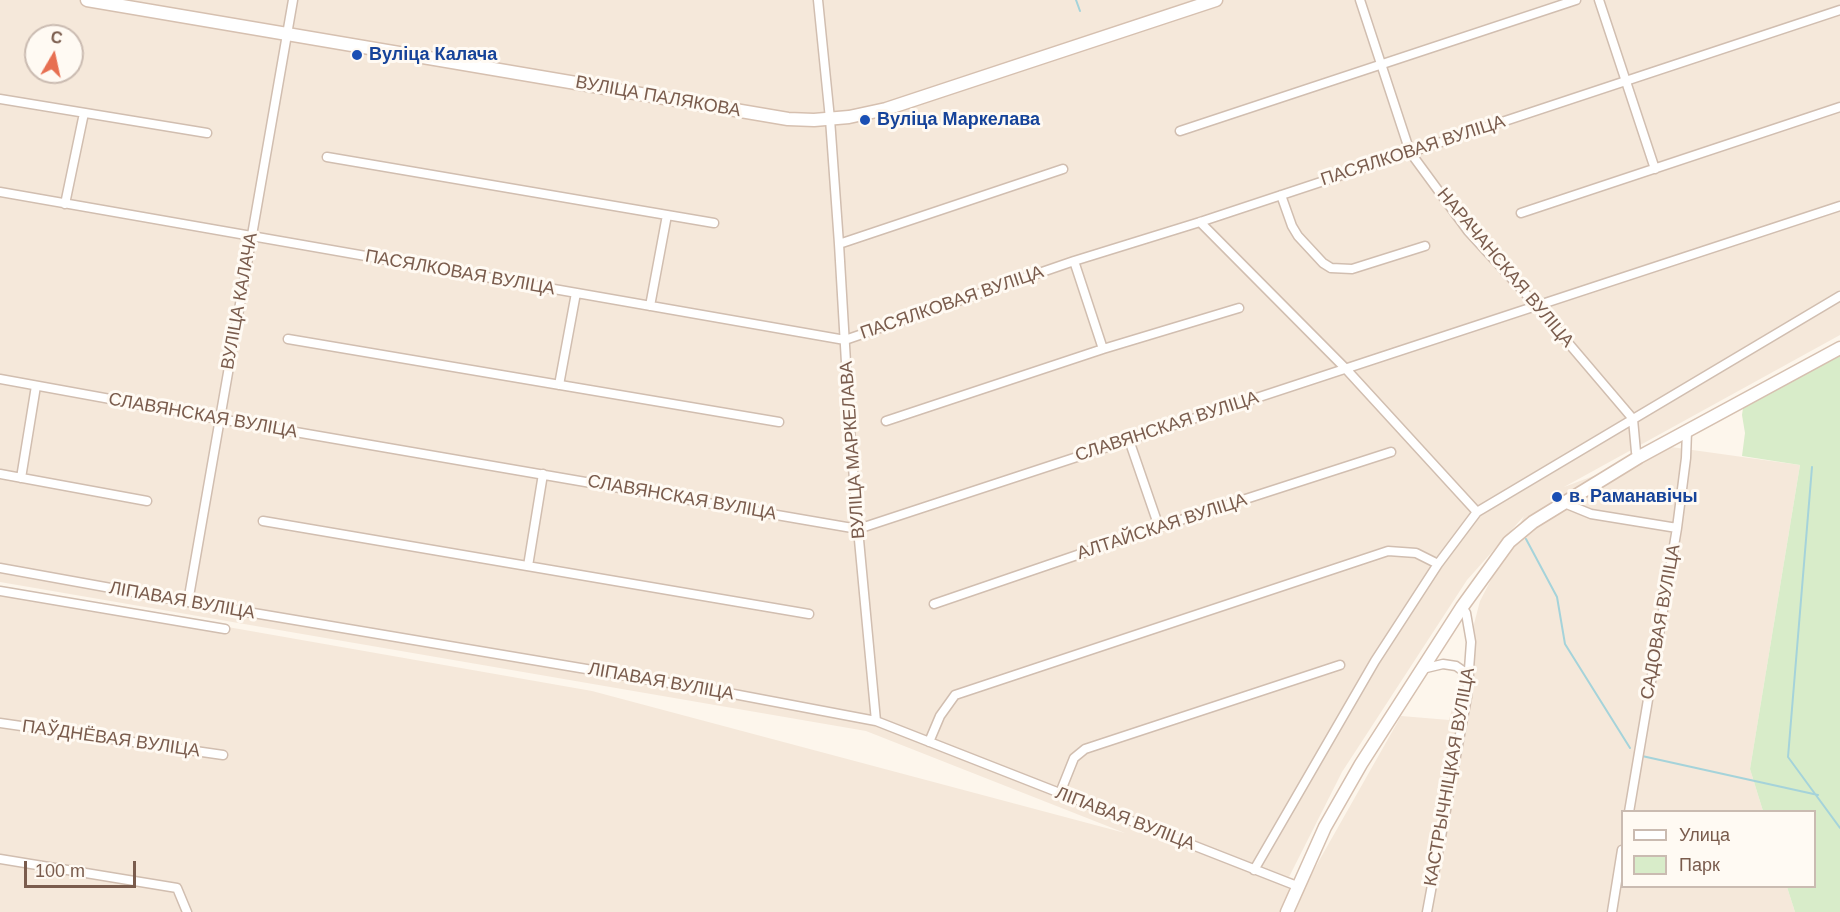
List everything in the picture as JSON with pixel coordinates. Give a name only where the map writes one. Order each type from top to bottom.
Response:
[{"type":"street","name":"ВУЛІЦА ПАЛЯКОВА","points":[[87,0],[788,119],[830,119],[886,109],[1216,0]]},
{"type":"street","name":"ВУЛІЦА КАЛАЧА","points":[[188,602],[293,0]]},
{"type":"street","name":"ВУЛІЦА МАРКЕЛАВА","points":[[818,0],[830,119],[858,529],[876,721]]},
{"type":"street","name":"НАРАЧАНСКАЯ ВУЛІЦА","points":[[1360,0],[1410,152],[1468,231],[1536,305],[1634,419]]},
{"type":"street","points":[[1180,131],[1576,0]]},
{"type":"street","points":[[1599,0],[1654,169]]},
{"type":"street","name":"ПАСЯЛКОВАЯ ВУЛІЦА","points":[[0,192],[845,340],[1074,261],[1200,222],[1840,10]]},
{"type":"street","points":[[0,99],[207,133]]},
{"type":"street","points":[[1521,213],[1840,107]]},
{"type":"street","points":[[65,204],[84,113]]},
{"type":"street","points":[[327,157],[714,223]]},
{"type":"street","points":[[839,244],[1062,169]]},
{"type":"street","points":[[1281,195],[1298,236],[1323,263],[1331,268],[1352,269],[1425,246]]},
{"type":"street","name":"СЛАВЯНСКАЯ ВУЛІЦА","points":[[0,379],[858,529],[1840,206]]},
{"type":"street","points":[[650,306],[667,215]]},
{"type":"street","points":[[1200,222],[1346,369],[1477,512]]},
{"type":"street","points":[[1074,261],[1103,349]]},
{"type":"street","points":[[559,385],[576,293]]},
{"type":"street","points":[[1254,870],[1375,661],[1438,564],[1477,512],[1840,296]]},
{"type":"street","points":[[886,422],[1103,349],[1239,308]]},
{"type":"street","points":[[288,339],[779,422]]},
{"type":"street","points":[[1287,912],[1325,827],[1361,764],[1420,669],[1509,542],[1533,522],[1640,457],[1840,348]]},
{"type":"street","points":[[21,478],[36,386]]},
{"type":"street","points":[[1634,419],[1636,452],[1640,457]]},
{"type":"street","name":"САДОВАЯ ВУЛІЦА","points":[[1629,810],[1677,528],[1687,431]]},
{"type":"street","points":[[1130,440],[1159,527]]},
{"type":"street","name":"АЛТАЙСКАЯ ВУЛІЦА","points":[[934,604],[1159,527],[1391,452]]},
{"type":"street","points":[[0,474],[147,501]]},
{"type":"street","points":[[528,566],[543,474]]},
{"type":"street","points":[[1566,501],[1569,505],[1591,514],[1677,528]]},
{"type":"street","points":[[263,521],[809,614]]},
{"type":"street","points":[[929,742],[940,716],[955,695],[1388,551],[1416,553],[1438,564]]},
{"type":"street","name":"ЛІПАВАЯ ВУЛІЦА","points":[[0,568],[723,692],[876,721],[1297,886]]},
{"type":"street","points":[[0,591],[225,629]]},
{"type":"street","name":"КАСТРЫЧНІЦКАЯ ВУЛІЦА","points":[[1427,912],[1467,696],[1471,642],[1466,613],[1462,607]]},
{"type":"street","points":[[1420,669],[1443,664],[1456,666],[1469,675]]},
{"type":"street","points":[[1060,793],[1074,758],[1085,749],[1340,665]]},
{"type":"street","name":"ПАЎДНЁВАЯ ВУЛІЦА","points":[[0,723],[223,755]]},
{"type":"street","points":[[0,860],[177,888],[187,912]]},
{"type":"street","points":[[1612,912],[1621,861]]},
{"type":"shaded area","points":[[0,0],[1840,0],[1840,335],[1564,487],[1671,447],[1800,465],[1750,769],[1763,810],[1621,810],[1621,888],[1787,888],[1795,912],[0,912],[0,587],[592,691],[1125,833],[866,731],[0,582]],"holes":[[[1524,516],[1480,601],[1449,720],[1401,716],[1307,882],[1289,877],[1342,772],[1467,580]]]},
{"type":"green space","points":[[1840,353],[1840,912],[1795,912],[1787,888],[1816,888],[1816,810],[1763,810],[1750,769],[1800,465],[1742,456],[1745,433],[1743,408]]},
{"type":"waterway","points":[[1076,0],[1080,11]]},
{"type":"waterway","points":[[1812,467],[1788,757],[1840,828]]},
{"type":"waterway","points":[[1526,539],[1557,597],[1565,644],[1630,748]]},
{"type":"waterway","points":[[1642,756],[1818,795]]},
{"type":"place","name":"Вуліца Калача","points":[[357,55]]},
{"type":"place","name":"Вуліца Маркелава","points":[[865,120]]},
{"type":"place","name":"в. Раманавічы","points":[[1557,497]]}]
